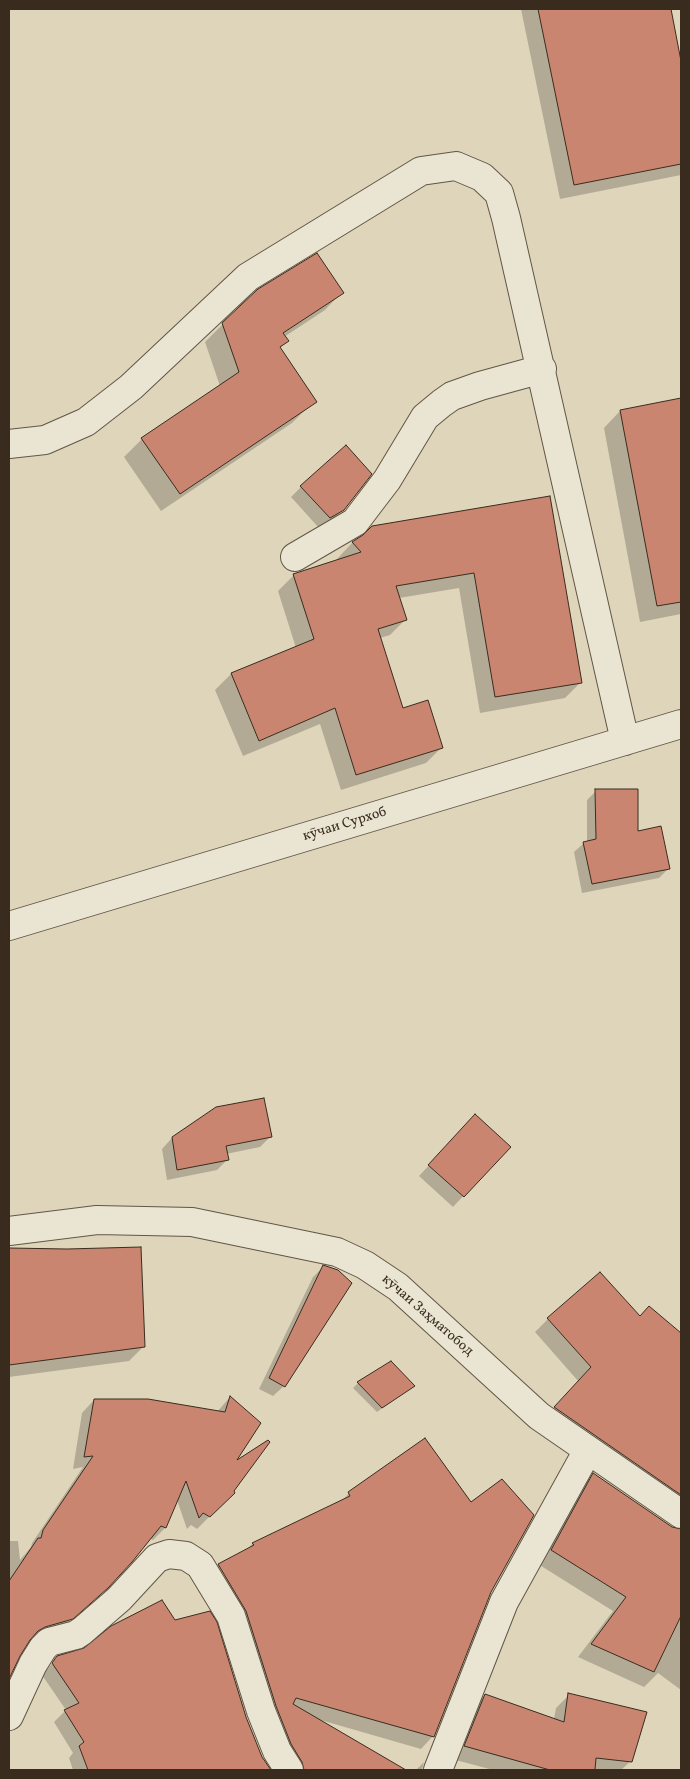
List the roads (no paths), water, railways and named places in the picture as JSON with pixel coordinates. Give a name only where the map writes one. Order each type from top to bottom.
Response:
[{"type":"street","points":[[9,444],[45,440],[86,422],[131,387],[248,277],[421,171],[456,166],[482,177],[499,193],[506,218],[542,369],[625,741]]},
{"type":"street","points":[[295,557],[355,522],[387,480],[425,417],[442,403],[452,396],[480,386],[542,369]]},
{"type":"street","name":"кӯчаи Сурхоб","points":[[9,926],[681,724]]},
{"type":"street","name":"кӯчаи Заҳматобод","points":[[9,1231],[97,1220],[192,1222],[337,1252],[365,1265],[398,1287],[539,1416],[681,1514]]},
{"type":"street","points":[[438,1770],[504,1602],[588,1450]]},
{"type":"street","points":[[9,1716],[33,1664],[49,1642],[76,1635],[82,1631],[119,1599],[157,1558],[169,1554],[186,1556],[200,1565],[231,1616],[261,1711],[276,1751],[289,1770]]}]
